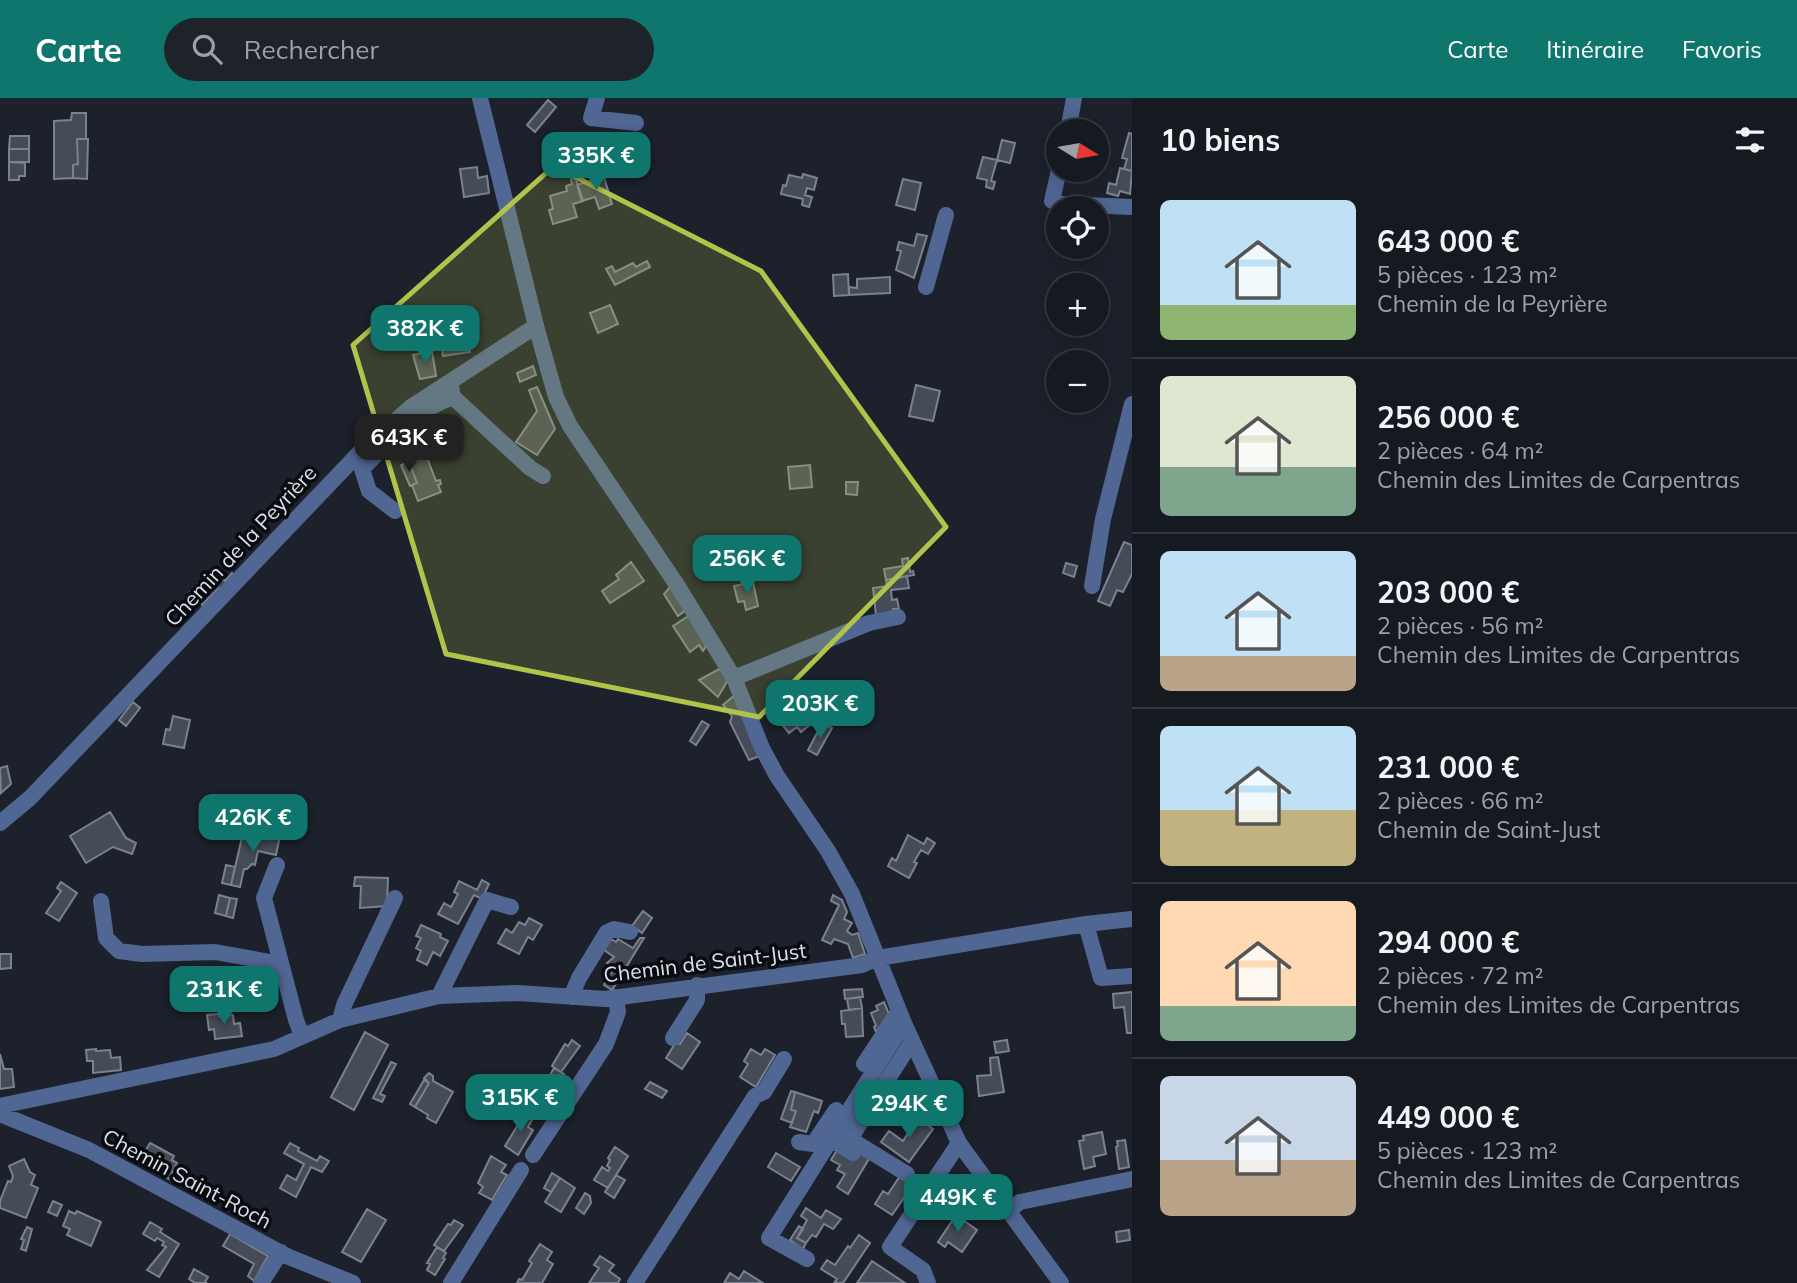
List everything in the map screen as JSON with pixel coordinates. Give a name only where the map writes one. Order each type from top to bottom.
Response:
[{"type":"street","points":[[480,98],[536,326],[556,397],[570,426],[677,584],[734,678],[762,748],[777,776],[828,851],[852,894],[901,1017],[960,1143],[1055,1280]]},
{"type":"street","points":[[597,98],[591,118],[636,123]]},
{"type":"street","points":[[1070,119],[1074,98]]},
{"type":"street","points":[[1056,182],[1052,201],[1062,204],[1132,207]]},
{"type":"street","points":[[926,287],[946,215]]},
{"type":"street","name":"Chemin de la Peyrière","points":[[0,822],[30,797],[360,452],[411,407],[452,389],[536,326]]},
{"type":"street","points":[[395,511],[369,491],[362,469],[416,417],[452,389],[530,468],[543,476]]},
{"type":"street","points":[[1092,586],[1102,519],[1132,404]]},
{"type":"street","points":[[734,678],[869,623],[898,617]]},
{"type":"street","points":[[277,865],[264,898],[302,1036]]},
{"type":"street","points":[[340,1020],[344,1005],[395,898]]},
{"type":"street","points":[[433,998],[487,900],[511,907]]},
{"type":"street","points":[[101,901],[106,938],[120,951],[142,954],[215,952],[281,964]]},
{"type":"street","points":[[433,998],[469,916]]},
{"type":"street","name":"Chemin de Saint-Just","points":[[0,1106],[274,1049],[340,1020],[433,998],[518,993],[617,997],[862,965],[878,958],[1132,919]]},
{"type":"street","points":[[1086,924],[1101,978],[1132,976]]},
{"type":"street","points":[[571,997],[579,978],[607,932],[614,929],[630,932]]},
{"type":"street","points":[[673,1038],[697,1000],[697,985]]},
{"type":"street","points":[[533,1154],[606,1044],[618,1012],[617,997]]},
{"type":"street","points":[[807,1259],[769,1238],[860,1091],[901,1017]]},
{"type":"street","points":[[799,1142],[813,1144],[901,1017]]},
{"type":"street","points":[[907,1174],[850,1139],[912,1041]]},
{"type":"street","points":[[635,1283],[755,1096],[764,1092],[784,1059]]},
{"type":"street","points":[[853,1153],[837,1143],[854,1116],[860,1091]]},
{"type":"street","name":"Chemin Saint-Roch","points":[[0,1114],[89,1150],[281,1252],[353,1283]]},
{"type":"street","points":[[928,1283],[923,1270],[890,1247],[960,1143]]},
{"type":"street","points":[[451,1283],[521,1170]]},
{"type":"street","points":[[1008,1211],[1020,1202],[1132,1179]]},
{"type":"street","points":[[261,1283],[281,1252]]},
{"type":"highlighted area","points":[[554,166],[761,271],[946,527],[759,717],[446,654],[353,345]]},
{"type":"building","points":[[548,100],[556,107],[535,132],[527,125]]},
{"type":"building","points":[[72,113],[86,113],[86,139],[77,139],[78,164],[73,165],[73,178],[54,179],[54,121],[71,120]]},
{"type":"building","points":[[1129,133],[1132,134],[1132,171],[1124,169],[1127,159],[1122,158]]},
{"type":"building","points":[[10,136],[29,136],[29,149],[9,149]]},
{"type":"building","points":[[77,139],[88,139],[87,179],[73,178],[73,165],[78,164]]},
{"type":"building","points":[[1002,140],[1015,143],[1010,163],[997,160]]},
{"type":"building","points":[[9,149],[29,149],[29,162],[9,162]]},
{"type":"building","points":[[983,157],[997,160],[991,181],[995,182],[993,189],[986,187],[987,180],[977,178]]},
{"type":"building","points":[[9,162],[25,163],[25,176],[19,176],[19,180],[9,180]]},
{"type":"building","points":[[477,167],[478,178],[487,176],[489,193],[464,197],[460,169]]},
{"type":"building","points":[[1120,168],[1132,171],[1130,194],[1120,191],[1118,196],[1107,193],[1109,183],[1116,185]]},
{"type":"building","points":[[574,173],[583,201],[573,204],[577,217],[553,224],[549,210],[553,209],[550,196],[567,191],[566,186],[572,184],[570,175]]},
{"type":"building","points":[[803,174],[817,178],[814,190],[807,188],[805,195],[812,197],[809,207],[802,205],[803,199],[781,194],[789,175],[802,178]]},
{"type":"building","points":[[604,177],[612,204],[599,209],[595,197],[582,201],[577,185]]},
{"type":"building","points":[[903,179],[921,183],[915,210],[896,205]]},
{"type":"building","points":[[917,234],[927,236],[914,278],[896,270],[901,251],[897,250],[899,242],[914,246]]},
{"type":"building","points":[[647,261],[650,267],[615,285],[606,269],[612,266],[615,272],[633,263],[636,267]]},
{"type":"building","points":[[848,274],[849,295],[834,296],[833,275]]},
{"type":"building","points":[[890,277],[890,293],[849,295],[849,287],[857,288],[857,279]]},
{"type":"building","points":[[610,305],[618,324],[598,333],[590,313]]},
{"type":"building","points":[[467,338],[470,352],[443,356],[441,343]]},
{"type":"building","points":[[432,351],[436,376],[420,379],[413,355]]},
{"type":"building","points":[[533,366],[536,375],[520,382],[517,373]]},
{"type":"building","points":[[916,385],[940,391],[933,421],[909,416]]},
{"type":"building","points":[[537,387],[555,429],[537,455],[516,442],[537,411],[529,390]]},
{"type":"building","points":[[426,455],[436,481],[440,480],[441,484],[438,485],[441,492],[418,501],[412,485],[417,483],[409,462]]},
{"type":"building","points":[[409,462],[417,483],[410,486],[401,465]]},
{"type":"building","points":[[810,465],[812,487],[790,489],[788,467]]},
{"type":"building","points":[[846,482],[858,482],[857,495],[846,494]]},
{"type":"building","points":[[1124,542],[1132,545],[1132,574],[1123,592],[1117,590],[1110,606],[1098,601]]},
{"type":"building","points":[[908,558],[910,572],[913,571],[914,575],[886,580],[884,569],[903,566],[902,559]]},
{"type":"building","points":[[631,562],[644,581],[610,603],[602,591],[619,579],[616,575]]},
{"type":"building","points":[[1066,563],[1077,566],[1074,577],[1063,573]]},
{"type":"building","points":[[213,569],[225,581],[232,573],[237,578],[223,593],[219,588],[202,605],[189,593]]},
{"type":"building","points":[[907,576],[909,588],[891,590],[892,600],[897,599],[899,609],[893,609],[894,613],[876,615],[873,588],[887,586],[886,580]]},
{"type":"building","points":[[753,582],[758,606],[746,610],[744,601],[738,602],[734,586]]},
{"type":"building","points":[[671,586],[686,610],[678,616],[664,594]]},
{"type":"building","points":[[690,615],[706,646],[703,651],[699,645],[690,652],[673,626]]},
{"type":"building","points":[[721,668],[728,680],[718,697],[699,680]]},
{"type":"building","points":[[735,695],[760,756],[749,760],[730,722],[732,716],[723,705]]},
{"type":"building","points":[[133,702],[140,708],[126,726],[119,720]]},
{"type":"building","points":[[783,702],[800,723],[808,717],[812,723],[801,732],[797,727],[789,733],[771,711]]},
{"type":"building","points":[[173,716],[190,720],[184,748],[163,744],[166,729],[170,730]]},
{"type":"building","points":[[702,721],[709,725],[696,745],[690,741]]},
{"type":"building","points":[[825,725],[832,728],[817,755],[808,750],[817,733],[820,735]]},
{"type":"building","points":[[7,766],[11,784],[1,793],[0,768]]},
{"type":"building","points":[[110,812],[126,838],[136,843],[132,854],[113,847],[86,863],[70,836]]},
{"type":"building","points":[[262,832],[280,836],[276,855],[258,851],[255,865],[244,869],[240,887],[231,885],[242,837],[260,841]]},
{"type":"building","points":[[908,835],[924,844],[927,838],[935,843],[928,854],[921,850],[909,878],[888,866],[892,858],[896,861]]},
{"type":"building","points":[[226,865],[235,867],[231,885],[222,883]]},
{"type":"building","points":[[355,877],[388,878],[387,906],[360,908],[361,886],[354,886]]},
{"type":"building","points":[[482,880],[489,884],[482,899],[474,895],[458,924],[438,914],[444,903],[451,907],[458,894],[454,892],[459,881],[477,890]]},
{"type":"building","points":[[61,882],[77,893],[59,921],[46,913],[61,891],[57,888]]},
{"type":"building","points":[[219,895],[230,898],[226,916],[215,913]]},
{"type":"building","points":[[833,895],[842,900],[847,912],[844,919],[852,923],[847,931],[852,935],[858,933],[865,954],[853,958],[848,944],[834,939],[831,944],[822,940],[839,905],[831,901]]},
{"type":"building","points":[[230,898],[237,899],[233,918],[226,916]]},
{"type":"building","points":[[643,911],[652,918],[642,933],[632,926]]},
{"type":"building","points":[[529,918],[542,925],[533,940],[528,937],[519,954],[498,943],[506,929],[512,933],[519,922],[525,925]]},
{"type":"building","points":[[421,925],[441,934],[440,937],[448,941],[440,956],[433,952],[427,965],[417,960],[421,951],[416,948],[421,938],[416,936]]},
{"type":"building","points":[[640,938],[644,938],[612,990],[604,985],[614,968],[607,963],[614,957],[604,950],[611,939],[616,942],[618,939],[633,948]]},
{"type":"building","points":[[0,954],[11,954],[11,968],[0,969]]},
{"type":"building","points":[[862,989],[863,997],[845,999],[844,990]]},
{"type":"building","points":[[1132,992],[1132,1033],[1127,1033],[1124,1007],[1114,1008],[1113,994]]},
{"type":"building","points":[[860,997],[862,1008],[849,1010],[847,999]]},
{"type":"building","points":[[884,1002],[889,1014],[876,1032],[871,1013],[878,1010],[876,1006]]},
{"type":"building","points":[[862,1008],[863,1036],[846,1037],[841,1011]]},
{"type":"building","points":[[207,1015],[233,1015],[234,1024],[240,1023],[242,1036],[215,1039],[214,1029],[209,1030]]},
{"type":"building","points":[[365,1032],[388,1045],[354,1110],[331,1097]]},
{"type":"building","points":[[687,1033],[700,1042],[682,1069],[666,1058],[676,1042],[680,1044]]},
{"type":"building","points":[[572,1040],[580,1046],[561,1072],[552,1066],[565,1044],[568,1046]]},
{"type":"building","points":[[1007,1040],[1009,1051],[996,1053],[994,1042]]},
{"type":"building","points":[[751,1049],[761,1055],[765,1049],[775,1055],[756,1087],[740,1077],[748,1064],[744,1061]]},
{"type":"building","points":[[86,1050],[110,1050],[111,1058],[120,1057],[121,1070],[93,1073],[93,1061],[87,1061]]},
{"type":"building","points":[[0,1054],[4,1069],[12,1069],[14,1087],[0,1089]]},
{"type":"building","points":[[998,1057],[1004,1092],[979,1096],[977,1076],[991,1075],[990,1058]]},
{"type":"building","points":[[391,1062],[396,1064],[380,1094],[385,1096],[382,1102],[373,1098]]},
{"type":"building","points":[[554,1068],[564,1074],[553,1096],[544,1091],[547,1085],[545,1083]]},
{"type":"building","points":[[429,1073],[433,1076],[433,1081],[453,1092],[436,1123],[415,1107],[429,1083],[424,1078]]},
{"type":"building","points":[[424,1080],[429,1083],[415,1107],[410,1104]]},
{"type":"building","points":[[650,1082],[667,1091],[662,1098],[645,1089]]},
{"type":"building","points":[[791,1091],[795,1092],[791,1110],[796,1111],[792,1123],[781,1119]]},
{"type":"building","points":[[795,1092],[822,1101],[818,1113],[814,1111],[806,1132],[790,1127],[796,1111],[791,1110]]},
{"type":"building","points":[[520,1113],[532,1120],[528,1127],[533,1130],[518,1155],[505,1146],[519,1123],[515,1121]]},
{"type":"building","points":[[918,1118],[933,1129],[909,1162],[881,1142],[889,1131],[903,1141]]},
{"type":"building","points":[[1102,1132],[1106,1154],[1093,1157],[1095,1166],[1084,1169],[1079,1141],[1084,1140],[1083,1136]]},
{"type":"building","points":[[1125,1140],[1129,1167],[1119,1169],[1117,1141]]},
{"type":"building","points":[[150,1143],[174,1156],[172,1160],[177,1163],[169,1179],[163,1176],[165,1171],[140,1160]]},
{"type":"building","points":[[290,1143],[299,1148],[298,1151],[317,1161],[320,1156],[329,1161],[322,1172],[311,1167],[296,1197],[280,1188],[287,1175],[296,1180],[304,1164],[284,1153]]},
{"type":"building","points":[[615,1147],[628,1156],[608,1188],[594,1180],[602,1167],[608,1171],[610,1168],[607,1166],[610,1160],[608,1158]]},
{"type":"building","points":[[837,1150],[860,1151],[870,1157],[848,1194],[837,1187],[845,1174],[837,1170],[840,1165],[831,1160]]},
{"type":"building","points":[[776,1153],[800,1167],[791,1181],[768,1167]]},
{"type":"building","points":[[491,1156],[506,1165],[501,1172],[507,1175],[492,1200],[479,1193],[483,1187],[478,1183]]},
{"type":"building","points":[[24,1159],[30,1172],[35,1175],[31,1185],[38,1188],[26,1218],[0,1208],[8,1181],[11,1182],[13,1176],[9,1166]]},
{"type":"building","points":[[552,1173],[560,1178],[551,1192],[544,1188]]},
{"type":"building","points":[[616,1175],[625,1180],[614,1198],[605,1192]]},
{"type":"building","points":[[915,1175],[925,1181],[920,1189],[913,1185],[892,1215],[875,1204],[883,1191],[888,1194],[900,1176],[910,1183]]},
{"type":"building","points":[[560,1178],[575,1188],[561,1212],[545,1202]]},
{"type":"building","points":[[585,1193],[590,1196],[591,1203],[584,1214],[576,1208]]},
{"type":"building","points":[[53,1201],[62,1205],[57,1216],[48,1212]]},
{"type":"building","points":[[806,1208],[821,1218],[826,1210],[841,1219],[833,1229],[824,1224],[816,1237],[812,1235],[806,1243],[797,1238],[807,1220],[801,1216]]},
{"type":"building","points":[[367,1209],[386,1220],[361,1262],[342,1252]]},
{"type":"building","points":[[69,1211],[75,1214],[77,1211],[101,1222],[91,1246],[67,1235],[70,1229],[63,1226]]},
{"type":"building","points":[[956,1215],[977,1230],[962,1252],[948,1242],[945,1247],[938,1242]]},
{"type":"building","points":[[454,1220],[463,1225],[444,1251],[434,1245],[448,1224],[451,1225]]},
{"type":"building","points":[[150,1222],[179,1244],[159,1277],[147,1270],[166,1247],[162,1245],[164,1242],[157,1238],[155,1241],[143,1234]]},
{"type":"building","points":[[799,1226],[803,1229],[797,1238],[806,1243],[803,1249],[790,1240]]},
{"type":"building","points":[[27,1227],[32,1229],[26,1251],[21,1249],[24,1240],[21,1239]]},
{"type":"building","points":[[1129,1230],[1130,1240],[1117,1242],[1116,1232]]},
{"type":"building","points":[[230,1234],[268,1256],[254,1281],[248,1276],[254,1264],[223,1246]]},
{"type":"building","points":[[859,1235],[870,1243],[843,1283],[834,1283],[837,1279],[821,1269],[827,1260],[835,1265]]},
{"type":"building","points":[[540,1244],[552,1252],[547,1260],[553,1264],[542,1283],[517,1283],[519,1279],[522,1280],[532,1263],[529,1261]]},
{"type":"building","points":[[437,1247],[446,1253],[435,1275],[427,1270],[430,1264],[427,1263]]},
{"type":"building","points":[[600,1256],[614,1265],[609,1271],[620,1279],[618,1283],[589,1283],[599,1268],[594,1265]]},
{"type":"building","points":[[872,1261],[905,1283],[857,1283]]},
{"type":"building","points":[[194,1269],[208,1277],[205,1282],[207,1283],[195,1283],[189,1279]]},
{"type":"building","points":[[744,1271],[763,1283],[724,1283],[730,1273],[739,1279]]}]
